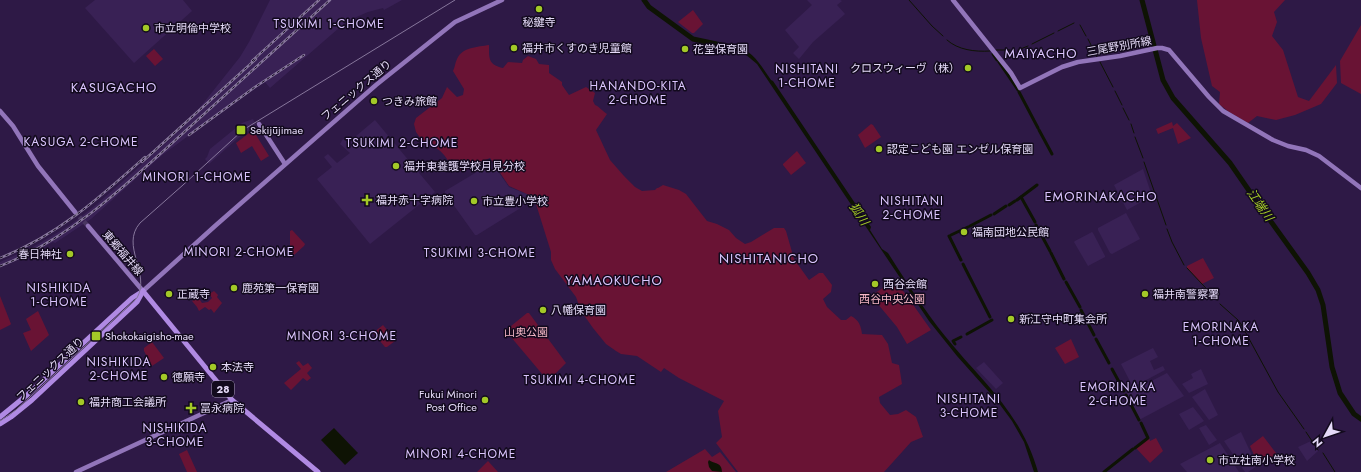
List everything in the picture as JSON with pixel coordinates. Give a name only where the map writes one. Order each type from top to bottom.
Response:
[{"type":"main road","name":"フェニックス通り","points":[[0,417],[28,394],[132,298],[143,291],[376,84],[447,28],[460,20],[502,0]]},
{"type":"main road","name":"三尾野別所線","points":[[953,0],[1007,68],[1020,88],[1046,74],[1072,63],[1115,57],[1157,48],[1166,48],[1223,111],[1274,140],[1319,156],[1361,188]]},
{"type":"main road","points":[[0,111],[13,126],[38,166],[75,212]]},
{"type":"main road","points":[[259,124],[285,164]]},
{"type":"main road","name":"東郷福井線","points":[[88,226],[143,291]]},
{"type":"main road","name":"フェニックス通り","points":[[0,424],[32,400],[137,302],[143,291]]},
{"type":"main road","name":"28","points":[[143,291],[232,400],[318,472]]},
{"type":"main road","points":[[76,472],[232,400]]},
{"type":"shaded area","points":[[95,0],[183,0],[192,11],[134,63],[85,8]]},
{"type":"shaded area","points":[[270,0],[402,0],[384,10],[383,8],[368,12],[347,21],[270,88],[265,82],[226,108],[161,156],[91,219],[55,243],[53,242],[31,254],[0,267],[0,262],[33,247],[70,225],[96,205],[182,129],[240,57]]},
{"type":"shaded area","points":[[807,0],[840,0],[842,1],[837,5],[845,14],[813,42],[799,59],[793,53],[799,47],[785,30],[812,5]]},
{"type":"shaded area","points":[[253,119],[256,125],[237,139],[209,164],[205,159],[210,149],[242,123]]},
{"type":"shaded area","name":"福井赤十字病院","points":[[375,120],[435,192],[370,244],[317,179],[332,167],[324,157],[328,154],[337,163],[350,153],[340,144],[343,139],[349,142]]},
{"type":"shaded area","points":[[492,163],[509,187],[527,194],[532,201],[475,235],[445,191]]},
{"type":"shaded area","points":[[1143,169],[1152,196],[1127,210],[1114,185]]},
{"type":"shaded area","points":[[1126,213],[1140,239],[1112,254],[1110,253],[1098,228]]},
{"type":"shaded area","points":[[1092,232],[1105,257],[1088,266],[1074,242]]},
{"type":"shaded area","points":[[1153,348],[1158,357],[1150,361],[1154,370],[1163,366],[1165,370],[1133,387],[1121,364]]},
{"type":"shaded area","points":[[984,362],[1003,383],[996,389],[976,368]]},
{"type":"shaded area","points":[[1201,369],[1208,384],[1189,393],[1182,384],[1193,378],[1191,374]]},
{"type":"shaded area","points":[[1167,373],[1184,396],[1139,420],[1126,394]]},
{"type":"shaded area","points":[[1205,389],[1218,415],[1209,420],[1192,397]]},
{"type":"shaded area","points":[[1193,407],[1204,421],[1189,430],[1179,414]]},
{"type":"shaded area","points":[[1206,425],[1217,440],[1209,445],[1199,428]]},
{"type":"shaded area","points":[[1241,432],[1257,466],[1248,472],[1245,472],[1224,441]]},
{"type":"shaded area","points":[[1311,441],[1318,451],[1307,461],[1298,447]]},
{"type":"shaded area","name":"市立社南小学校","points":[[1220,443],[1239,472],[1187,472],[1180,464]]},
{"type":"green space","points":[[1197,0],[1285,0],[1274,12],[1277,22],[1272,36],[1283,50],[1298,97],[1309,101],[1336,65],[1337,83],[1321,104],[1295,115],[1276,120],[1257,116],[1248,123],[1229,112],[1219,104],[1220,92],[1212,86],[1201,38]]},
{"type":"green space","points":[[693,10],[703,24],[694,33],[692,33],[678,22]]},
{"type":"green space","points":[[1361,25],[1361,94],[1341,83],[1340,61]]},
{"type":"green space","points":[[489,45],[490,60],[498,67],[503,68],[508,62],[522,63],[528,56],[536,59],[539,64],[549,65],[549,73],[562,82],[562,85],[569,95],[586,87],[595,93],[593,101],[595,105],[607,114],[596,130],[610,160],[635,187],[642,191],[655,190],[663,185],[679,190],[686,194],[707,221],[729,230],[736,238],[745,244],[774,228],[784,228],[794,259],[809,280],[819,273],[823,273],[832,285],[831,292],[823,299],[827,307],[841,320],[846,320],[851,316],[856,319],[861,328],[862,334],[882,335],[888,344],[892,363],[899,365],[902,384],[879,397],[880,403],[890,415],[898,414],[906,410],[916,417],[923,437],[911,442],[884,472],[738,472],[716,443],[722,437],[718,411],[724,401],[679,378],[664,368],[661,372],[637,356],[621,354],[606,344],[581,311],[576,297],[555,269],[551,260],[551,252],[536,204],[527,194],[509,186],[490,158],[472,165],[468,169],[462,171],[453,166],[438,149],[425,145],[416,132],[414,124],[416,118],[442,98],[447,87],[457,97],[463,95],[464,89],[453,71],[459,55],[471,48]]},
{"type":"green space","points":[[154,49],[163,59],[155,66],[146,56]]},
{"type":"green space","points":[[1172,122],[1173,126],[1177,123],[1191,138],[1178,144],[1173,128],[1158,134],[1156,129]]},
{"type":"green space","points":[[871,124],[881,137],[865,148],[858,135]]},
{"type":"green space","points":[[253,130],[269,156],[261,161],[252,146],[241,153],[236,143]]},
{"type":"green space","points":[[797,151],[806,163],[791,175],[783,164]]},
{"type":"green space","points":[[292,230],[305,244],[294,255],[290,250],[290,231]]},
{"type":"green space","points":[[1203,258],[1214,278],[1202,284],[1187,268],[1187,266]]},
{"type":"green space","name":"西谷中央公園","points":[[895,280],[931,330],[907,344],[897,327],[872,297],[872,295]]},
{"type":"green space","points":[[214,291],[222,303],[214,313],[211,309],[209,310],[205,307],[199,311],[192,301],[198,297],[202,303],[208,302],[212,298],[209,294]]},
{"type":"green space","points":[[0,296],[11,324],[0,330]]},
{"type":"green space","points":[[38,311],[49,335],[31,351],[23,333],[31,330],[26,319]]},
{"type":"green space","name":"山奥公園","points":[[527,313],[529,313],[566,363],[548,381],[506,331]]},
{"type":"green space","points":[[383,325],[395,341],[387,347],[385,347],[373,333]]},
{"type":"green space","points":[[1071,339],[1079,357],[1065,364],[1055,348]]},
{"type":"green space","points":[[152,342],[164,358],[152,366],[144,351],[144,348]]},
{"type":"green space","points":[[299,361],[303,366],[308,363],[312,368],[307,373],[311,378],[307,381],[303,378],[291,390],[284,383],[301,369],[296,363]]},
{"type":"green space","points":[[1263,436],[1276,455],[1258,464],[1250,446]]},
{"type":"green space","points":[[1149,438],[1150,441],[1156,438],[1163,451],[1150,463],[1136,448]]},
{"type":"green space","points":[[705,449],[712,457],[720,452],[736,472],[666,472]]},
{"type":"green space","points":[[187,450],[197,472],[187,472],[179,454]]},
{"type":"green space","points":[[488,461],[498,472],[477,472]]},
{"type":"water","points":[[735,46],[752,55],[773,81],[871,227],[870,230],[882,249],[888,253],[937,326],[986,383],[1011,415],[1022,432],[1031,451],[1038,472],[1034,472],[1024,442],[1012,421],[998,402],[957,356],[929,321],[757,64],[745,54],[735,50]]},
{"type":"water","points":[[334,428],[358,453],[345,465],[321,440]]},
{"type":"water","points":[[709,460],[721,466],[722,472],[712,471],[709,467]]},
{"type":"waterway","name":"狐川","points":[[644,0],[649,7],[693,39],[740,49]]},
{"type":"waterway","points":[[909,0],[943,36]]},
{"type":"waterway","name":"江端川","points":[[1142,0],[1163,80],[1173,98],[1230,163],[1308,273],[1318,290],[1323,305],[1332,367],[1340,393],[1354,414],[1361,419]]},
{"type":"waterway","points":[[1058,31],[1074,23]]},
{"type":"waterway","points":[[1080,25],[1086,36]]},
{"type":"waterway","points":[[1032,44],[1054,33]]},
{"type":"waterway","points":[[1088,39],[1097,57]]},
{"type":"waterway","points":[[947,40],[956,46],[967,50],[990,51]]},
{"type":"waterway","points":[[1018,50],[1028,46]]},
{"type":"waterway","points":[[996,50],[1010,50]]},
{"type":"waterway","points":[[993,54],[997,60]]},
{"type":"waterway","points":[[999,62],[1018,90]]},
{"type":"waterway","points":[[1100,62],[1113,87]]},
{"type":"waterway","points":[[1115,91],[1122,105]]},
{"type":"waterway","points":[[1019,92],[1038,128]]},
{"type":"waterway","points":[[1123,108],[1129,120]]},
{"type":"waterway","points":[[1131,124],[1134,133]]},
{"type":"waterway","points":[[1039,130],[1052,154]]},
{"type":"waterway","points":[[1135,137],[1143,158]]},
{"type":"waterway","points":[[1144,162],[1166,225]]},
{"type":"waterway","points":[[1017,200],[1037,185]]},
{"type":"waterway","points":[[1021,197],[1035,222]]},
{"type":"waterway","points":[[1009,205],[1015,201]]},
{"type":"waterway","points":[[994,214],[1006,206]]},
{"type":"waterway","points":[[970,226],[991,215]]},
{"type":"waterway","points":[[1036,225],[1050,251]]},
{"type":"waterway","points":[[951,235],[968,227]]},
{"type":"waterway","points":[[1167,229],[1184,265]]},
{"type":"waterway","points":[[949,236],[961,260]]},
{"type":"waterway","points":[[1051,253],[1064,279]]},
{"type":"waterway","points":[[963,264],[990,317]]},
{"type":"waterway","points":[[1187,268],[1217,300]]},
{"type":"waterway","points":[[1066,282],[1080,307]]},
{"type":"waterway","points":[[1220,304],[1241,324],[1278,392],[1304,429]]},
{"type":"waterway","points":[[1081,310],[1094,335]]},
{"type":"waterway","points":[[967,334],[992,320]]},
{"type":"waterway","points":[[955,344],[953,341],[961,337]]},
{"type":"waterway","points":[[1096,339],[1109,363]]},
{"type":"waterway","points":[[1112,369],[1124,391]]},
{"type":"waterway","points":[[1126,395],[1139,420]]},
{"type":"waterway","points":[[1135,448],[1148,438],[1141,423]]},
{"type":"waterway","points":[[1306,432],[1318,450]]},
{"type":"waterway","points":[[1104,472],[1133,449]]},
{"type":"waterway","points":[[1323,453],[1335,472]]},
{"type":"tunnel","points":[[75,212],[88,226]]},
{"type":"tram line","points":[[0,421],[16,410],[137,298],[141,279],[133,241],[135,232],[140,223],[243,130],[455,0]]},
{"type":"railway","points":[[252,61],[319,0]]},
{"type":"railway","points":[[0,266],[26,255],[50,241],[74,226],[96,209],[140,172],[330,0]]},
{"type":"railway","points":[[189,135],[255,87],[304,55]]},
{"type":"railway","points":[[142,162],[256,59]]},
{"type":"railway","points":[[0,258],[21,249],[59,227],[94,201],[145,157]]},
{"type":"place","name":"秘鍵寺","points":[[539,9]]},
{"type":"place","name":"市立明倫中学校","points":[[146,28]]},
{"type":"place","name":"福井市くすのき児童館","points":[[514,48]]},
{"type":"place","name":"花堂保育園","points":[[685,49]]},
{"type":"place","name":"クロスウィーヴ（株）","points":[[968,68]]},
{"type":"place","name":"つきみ旅館","points":[[374,101]]},
{"type":"place","name":"Sekijūjimae","points":[[241,130]]},
{"type":"place","name":"認定こども園 エンゼル保育園","points":[[879,149]]},
{"type":"place","name":"福井東養護学校月見分校","points":[[396,166]]},
{"type":"place","name":"福井赤十字病院","points":[[367,200]]},
{"type":"place","name":"市立豊小学校","points":[[474,201]]},
{"type":"place","name":"福南団地公民館","points":[[964,232]]},
{"type":"place","name":"春日神社","points":[[70,254]]},
{"type":"place","name":"西谷会館","points":[[875,284]]},
{"type":"place","name":"鹿苑第一保育園","points":[[234,288]]},
{"type":"place","name":"正蔵寺","points":[[169,294]]},
{"type":"place","name":"福井南警察署","points":[[1145,294]]},
{"type":"place","name":"八幡保育園","points":[[543,310]]},
{"type":"place","name":"新江守中町集会所","points":[[1011,319]]},
{"type":"place","name":"Shokokaigisho-mae","points":[[96,336]]},
{"type":"place","name":"本法寺","points":[[213,367]]},
{"type":"place","name":"徳願寺","points":[[164,377]]},
{"type":"place","name":"Fukui Minori Post Office","points":[[485,400]]},
{"type":"place","name":"福井商工会議所","points":[[81,402]]},
{"type":"place","name":"冨永病院","points":[[191,408]]},
{"type":"place","name":"市立社南小学校","points":[[1210,460]]},
{"type":"district","name":"TSUKIMI 1-CHOME","points":[[329,24]]},
{"type":"district","name":"MAIYACHO","points":[[1041,53]]},
{"type":"district","name":"NISHITANI 1-CHOME","points":[[807,76]]},
{"type":"district","name":"KASUGACHO","points":[[114,87]]},
{"type":"district","name":"HANANDO-KITA 2-CHOME","points":[[638,93]]},
{"type":"district","name":"KASUGA 2-CHOME","points":[[81,142]]},
{"type":"district","name":"TSUKIMI 2-CHOME","points":[[402,143]]},
{"type":"district","name":"MINORI 1-CHOME","points":[[197,177]]},
{"type":"district","name":"EMORINAKACHO","points":[[1101,196]]},
{"type":"district","name":"NISHITANI 2-CHOME","points":[[912,208]]},
{"type":"district","name":"MINORI 2-CHOME","points":[[239,252]]},
{"type":"district","name":"TSUKIMI 3-CHOME","points":[[480,253]]},
{"type":"district","name":"NISHITANICHO","points":[[769,258]]},
{"type":"district","name":"YAMAOKUCHO","points":[[614,280]]},
{"type":"district","name":"NISHIKIDA 1-CHOME","points":[[59,295]]},
{"type":"district","name":"EMORINAKA 1-CHOME","points":[[1221,334]]},
{"type":"district","name":"MINORI 3-CHOME","points":[[342,336]]},
{"type":"district","name":"NISHIKIDA 2-CHOME","points":[[119,369]]},
{"type":"district","name":"TSUKIMI 4-CHOME","points":[[580,380]]},
{"type":"district","name":"EMORINAKA 2-CHOME","points":[[1118,394]]},
{"type":"district","name":"NISHITANI 3-CHOME","points":[[969,406]]},
{"type":"district","name":"NISHIKIDA 3-CHOME","points":[[175,435]]},
{"type":"district","name":"MINORI 4-CHOME","points":[[461,454]]}]
